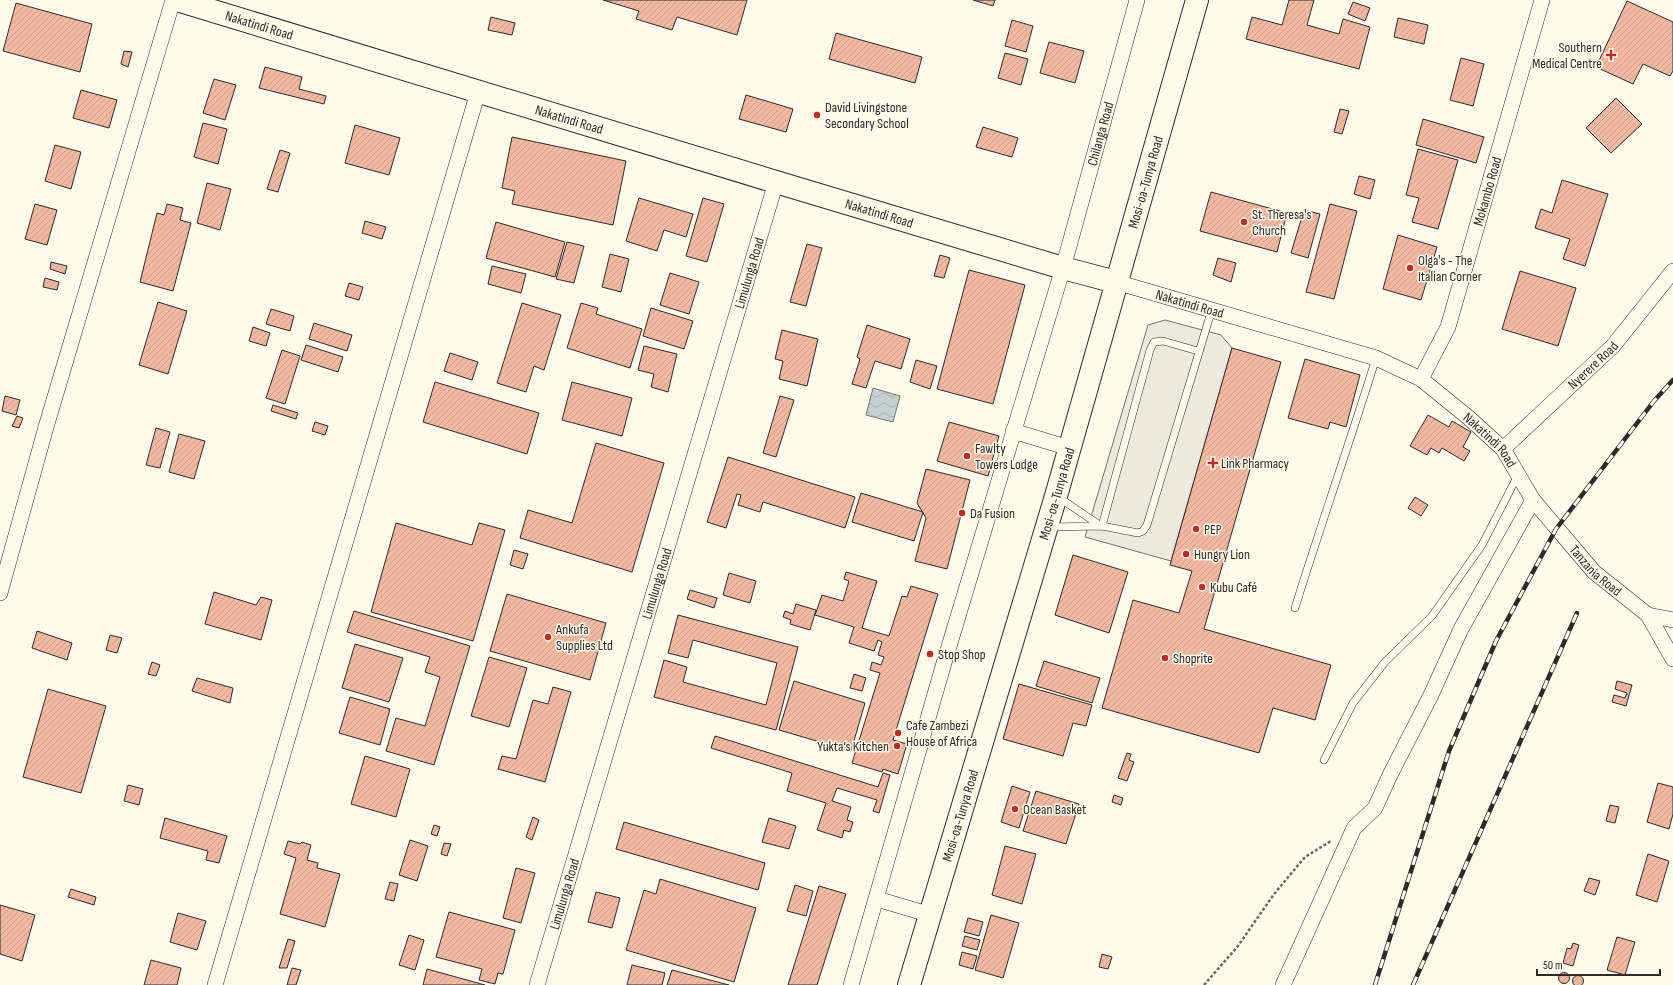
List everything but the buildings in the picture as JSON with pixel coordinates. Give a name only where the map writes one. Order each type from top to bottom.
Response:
[{"type":"highway","name":"Nakatindi Road","points":[[177,0],[776,182],[1063,268],[1116,282]]},
{"type":"highway","name":"Mosi-oa-Tunya Road","points":[[910,985],[1056,496],[1197,0]]},
{"type":"street","points":[[0,593],[46,427],[173,0]]},
{"type":"street","name":"Chilanga Road","points":[[851,985],[944,662],[1063,268],[1137,0]]},
{"type":"street","name":"Mokambo Road","points":[[1421,379],[1448,327],[1542,0]]},
{"type":"street","points":[[215,985],[478,92]]},
{"type":"street","name":"Limulunga Road","points":[[537,985],[776,182]]},
{"type":"street","name":"Nyerere Road","points":[[1503,449],[1613,346],[1673,271]]},
{"type":"street","name":"Nakatindi Road","points":[[1116,282],[1376,358],[1421,379],[1469,418],[1503,449],[1533,500]]},
{"type":"street","points":[[1013,431],[1069,448]]},
{"type":"street","points":[[1282,985],[1354,828],[1375,808],[1390,775],[1431,695],[1461,629],[1533,500]]},
{"type":"street","name":"Tanzania Road","points":[[1533,500],[1594,572],[1648,615],[1673,620]]},
{"type":"street","points":[[1648,615],[1673,659]]},
{"type":"street","points":[[877,899],[931,914]]},
{"type":"lane","points":[[1046,528],[1102,526],[1138,533],[1143,531],[1147,525],[1198,351],[1212,309]]},
{"type":"lane","points":[[1102,526],[1154,342],[1163,341],[1198,351]]},
{"type":"lane","points":[[1295,608],[1322,519],[1348,446],[1376,358]]},
{"type":"lane","points":[[1324,760],[1353,703],[1384,662],[1432,616],[1482,545],[1518,475]]},
{"type":"lane","points":[[1056,496],[1102,526]]},
{"type":"path","points":[[1204,985],[1238,946],[1274,894],[1305,857],[1354,828]]},
{"type":"shaded area","points":[[1165,320],[1221,335],[1232,348],[1171,561],[1085,537],[1148,325]]},
{"type":"water","points":[[873,388],[900,396],[893,422],[866,415]]},
{"type":"railway","points":[[1375,985],[1449,751],[1496,641],[1556,529],[1654,401],[1673,380]]},
{"type":"railway","points":[[1413,985],[1577,613]]},
{"type":"place","name":"Southern Medical Centre","points":[[1611,55]]},
{"type":"place","name":"David Livingstone Secondary School","points":[[817,115]]},
{"type":"place","name":"St. Theresa's Church","points":[[1244,222]]},
{"type":"place","name":"Olga's - The Italian Corner","points":[[1410,268]]},
{"type":"place","name":"Fawlty Towers Lodge","points":[[967,456]]},
{"type":"place","name":"Link Pharmacy","points":[[1213,463]]},
{"type":"place","name":"Da Fusion","points":[[962,513]]},
{"type":"place","name":"PEP","points":[[1196,529]]},
{"type":"place","name":"Hungry Lion","points":[[1186,554]]},
{"type":"place","name":"Kubu Café","points":[[1202,587]]},
{"type":"place","name":"Ankufa Supplies Ltd","points":[[548,637]]},
{"type":"place","name":"Stop Shop","points":[[930,654]]},
{"type":"place","name":"Shoprite","points":[[1165,658]]},
{"type":"place","name":"Cafe Zambezi House of Africa","points":[[898,733]]},
{"type":"place","name":"Yukta’s Kitchen","points":[[897,746]]},
{"type":"place","name":"Ocean Basket","points":[[1015,809]]}]
